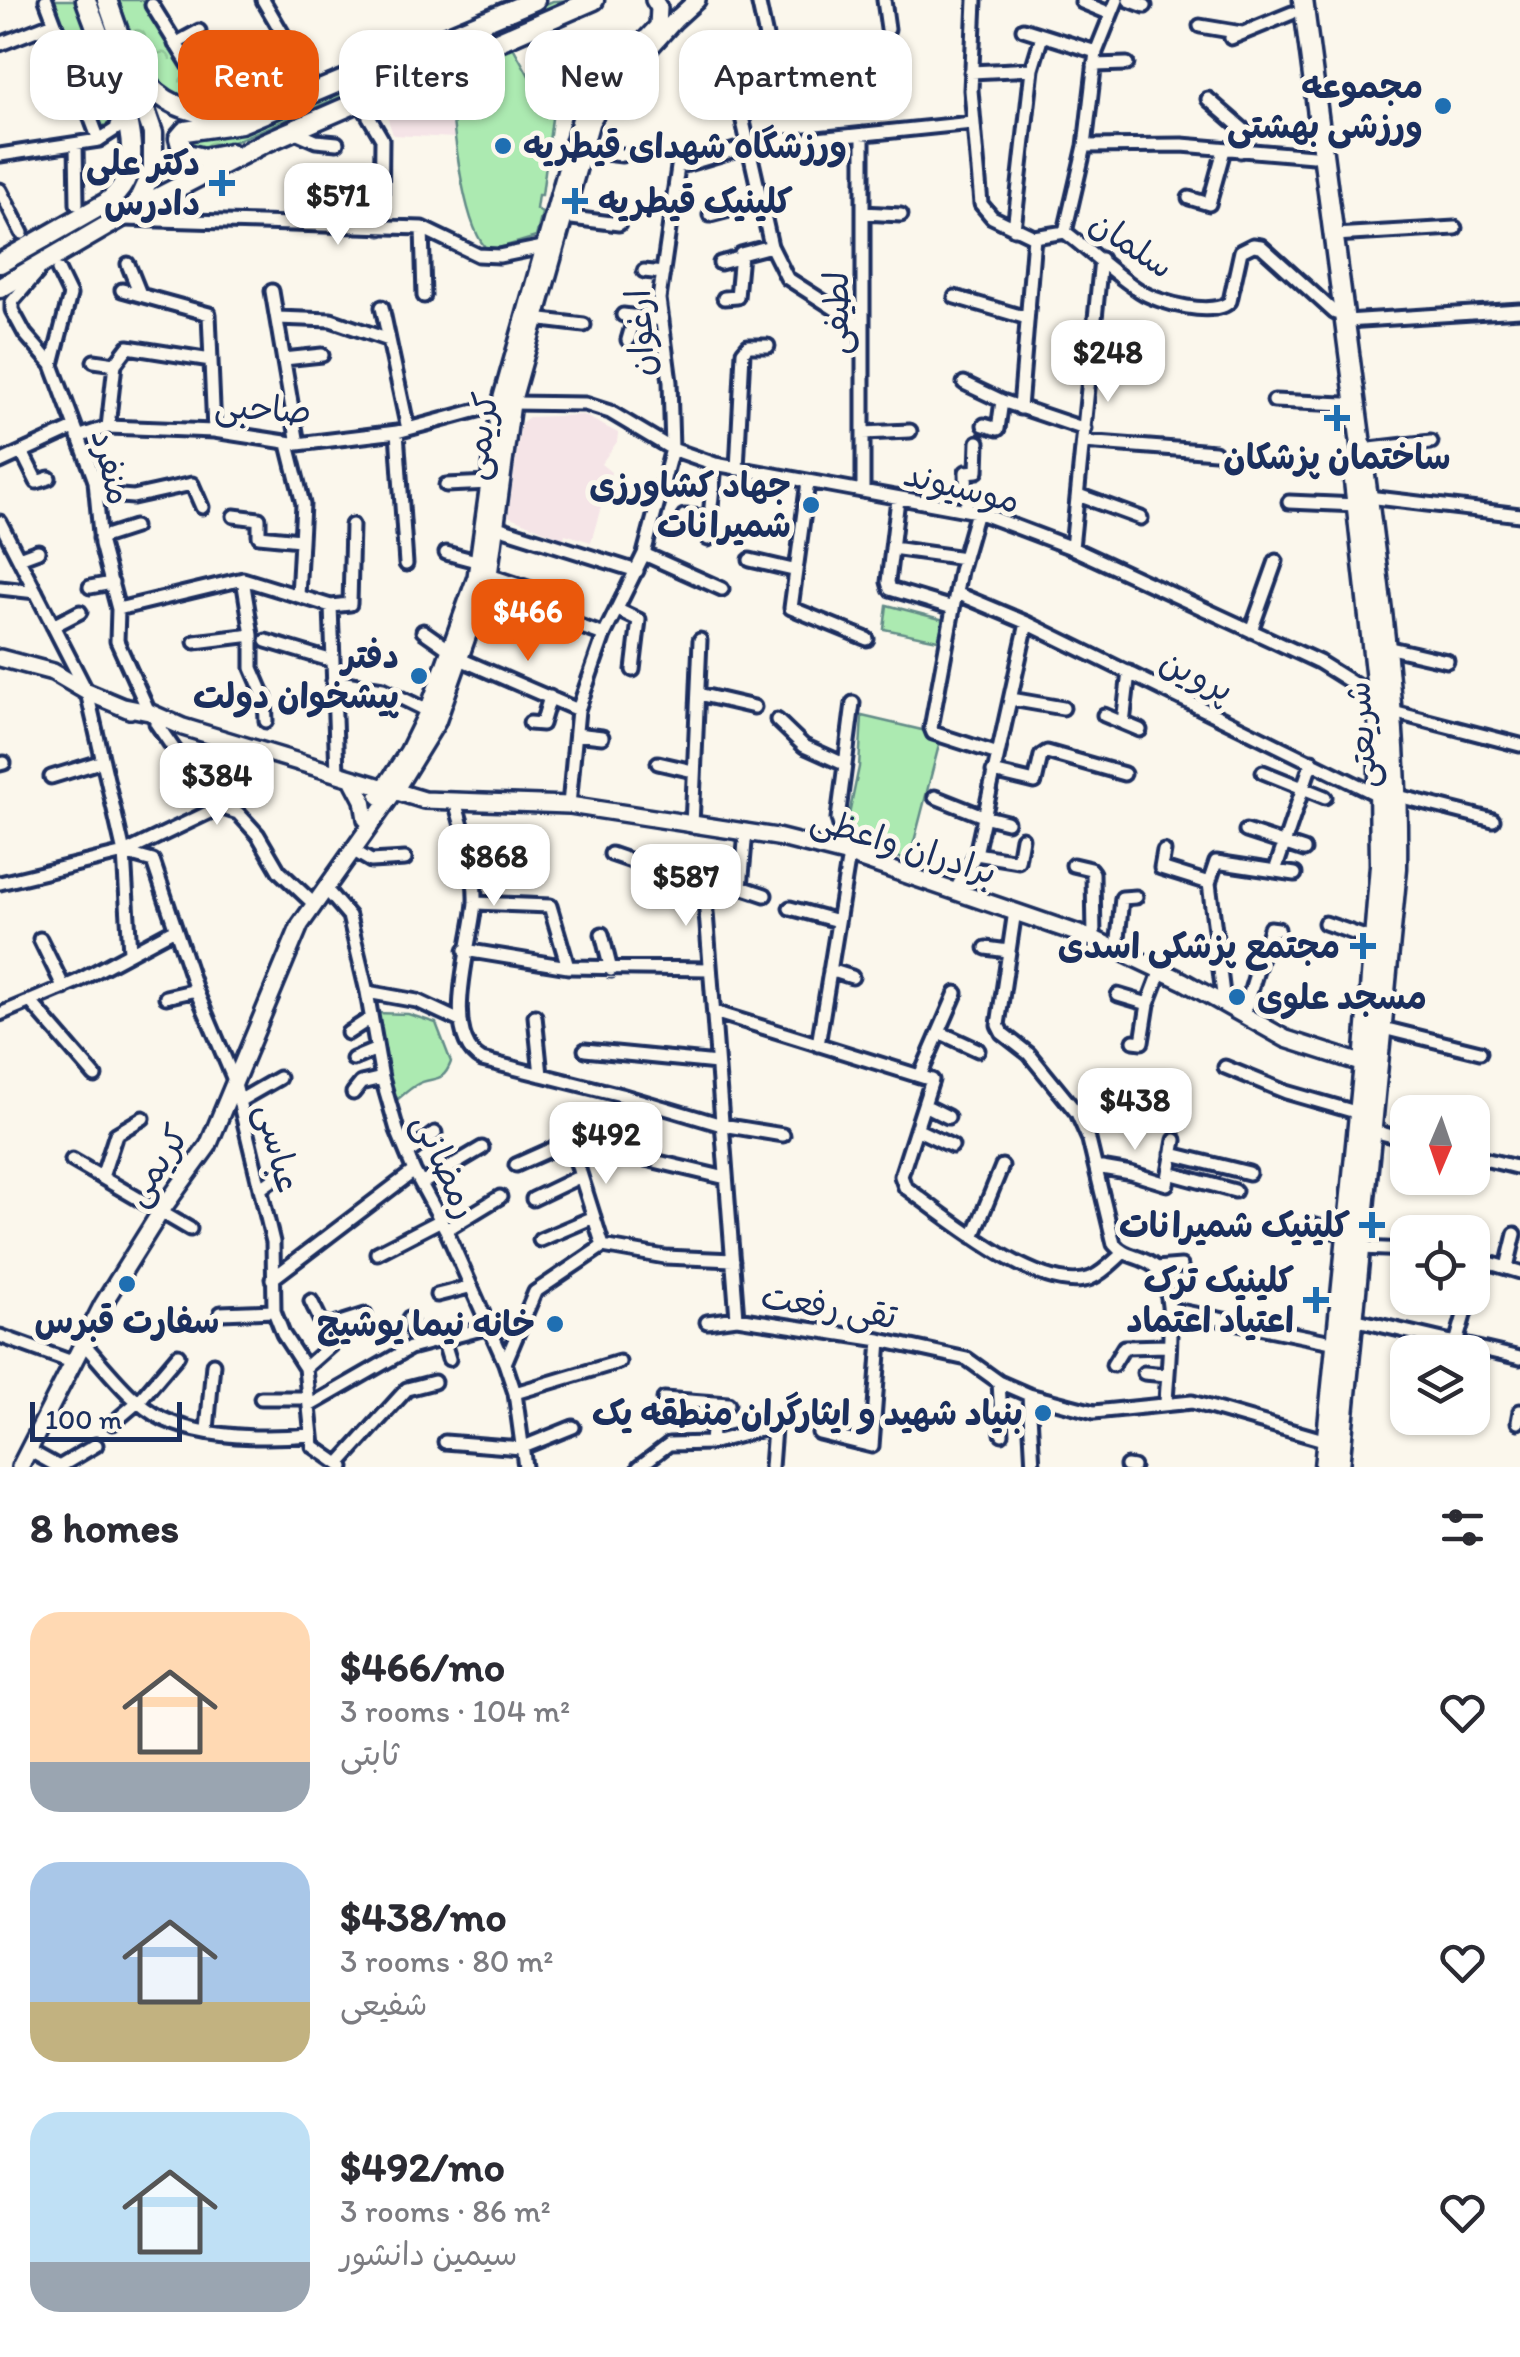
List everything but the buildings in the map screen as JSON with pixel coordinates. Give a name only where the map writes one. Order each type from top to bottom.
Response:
[{"type":"main road","points":[[86,0],[96,30]]},
{"type":"main road","points":[[106,0],[117,30]]},
{"type":"main road","points":[[319,92],[535,0]]},
{"type":"main road","points":[[505,37],[594,0]]},
{"type":"main road","name":"کریمی","points":[[485,568],[490,483],[543,247],[585,107],[658,26],[654,0]]},
{"type":"main road","name":"کریمی","points":[[325,888],[366,818],[437,722],[497,527],[506,404],[591,122],[605,98],[674,20],[697,0]]},
{"type":"main road","name":"شریعتی","points":[[1295,4],[1314,156],[1362,450],[1363,501],[1398,868],[1372,1131],[1337,1343],[1324,1467]]},
{"type":"main road","name":"شریعتی","points":[[1295,4],[1334,235],[1345,404],[1386,647],[1385,705]]},
{"type":"main road","points":[[158,94],[189,112],[247,121]]},
{"type":"main road","points":[[1,288],[55,264],[127,214],[264,143],[339,111]]},
{"type":"main road","points":[[0,263],[106,203],[122,187],[130,167],[132,146],[126,120]]},
{"type":"main road","points":[[127,214],[153,169],[150,120]]},
{"type":"main road","points":[[247,121],[185,131],[179,145],[183,153],[203,158],[264,143]]},
{"type":"main road","name":"کریمی","points":[[20,1467],[83,1343],[161,1211],[208,1146],[300,924],[354,850],[389,790],[455,655]]},
{"type":"main road","name":"برادران واعظی","points":[[0,658],[53,672],[87,692],[152,718],[424,800],[569,805],[746,832],[849,854],[1094,939],[1224,1002],[1286,1038],[1364,1064]]},
{"type":"main road","points":[[344,776],[364,800],[366,818]]},
{"type":"main road","name":"شریعتی","points":[[1338,1467],[1353,1319],[1359,1114],[1380,865],[1390,796]]},
{"type":"street","points":[[46,0],[99,140]]},
{"type":"street","points":[[263,0],[280,30]]},
{"type":"street","points":[[758,0],[764,30]]},
{"type":"street","points":[[884,0],[888,29]]},
{"type":"street","name":"سلمان","points":[[975,0],[972,123],[981,204],[992,218],[1034,237],[1064,232],[1142,293],[1215,311],[1230,301],[1240,251],[1262,246],[1340,317]]},
{"type":"street","points":[[1064,232],[1085,146],[1095,58],[1117,0]]},
{"type":"street","points":[[1129,0],[1145,6]]},
{"type":"street","points":[[1082,2],[1111,14]]},
{"type":"street","points":[[1200,26],[1237,36],[1295,4]]},
{"type":"street","points":[[152,5],[206,92],[247,121]]},
{"type":"street","points":[[0,44],[54,23]]},
{"type":"street","points":[[1022,29],[1095,58],[1127,64]]},
{"type":"street","points":[[1014,229],[1032,69],[1042,36]]},
{"type":"street","points":[[971,72],[1032,69]]},
{"type":"street","points":[[1208,98],[1246,132],[1240,151]]},
{"type":"street","points":[[0,155],[99,140],[116,130],[118,120]]},
{"type":"street","points":[[371,120],[382,139],[381,228]]},
{"type":"street","points":[[743,120],[771,246],[787,278],[863,327]]},
{"type":"street","points":[[748,146],[972,123]]},
{"type":"street","points":[[293,131],[337,143]]},
{"type":"street","name":"لطیفی","points":[[863,134],[864,491]]},
{"type":"street","points":[[76,145],[77,204]]},
{"type":"street","points":[[1085,146],[1182,145],[1314,156]]},
{"type":"street","name":"ارغوان","points":[[569,805],[578,710],[604,635],[644,554],[672,449],[670,382],[659,300],[678,167],[748,146]]},
{"type":"street","points":[[581,150],[622,156]]},
{"type":"street","points":[[1189,198],[1208,204],[1224,150]]},
{"type":"street","points":[[0,190],[22,233]]},
{"type":"street","points":[[710,215],[760,202]]},
{"type":"street","points":[[863,213],[901,215]]},
{"type":"street","points":[[127,214],[422,228],[478,256],[543,247]]},
{"type":"street","points":[[564,217],[619,224]]},
{"type":"street","points":[[422,228],[424,296]]},
{"type":"street","points":[[1334,235],[1455,228]]},
{"type":"street","points":[[1020,408],[1034,237]]},
{"type":"street","points":[[720,263],[771,246]]},
{"type":"street","points":[[724,298],[737,297],[739,258]]},
{"type":"street","points":[[1072,548],[1101,259]]},
{"type":"street","points":[[52,365],[70,296],[55,264]]},
{"type":"street","name":"منفرد","points":[[55,264],[29,280],[11,306],[24,332],[52,365],[96,494],[100,538],[118,609],[116,641],[152,718],[182,763],[220,807],[238,813],[258,835],[279,871],[314,904]]},
{"type":"street","points":[[128,264],[140,294]]},
{"type":"street","points":[[644,270],[663,272]]},
{"type":"street","points":[[122,290],[209,314],[214,431]]},
{"type":"street","points":[[272,291],[303,504],[298,596]]},
{"type":"street","points":[[954,297],[1027,318]]},
{"type":"street","points":[[382,308],[402,430],[406,564]]},
{"type":"street","points":[[1340,317],[1520,310]]},
{"type":"street","points":[[628,340],[629,316],[662,320]]},
{"type":"street","points":[[277,318],[331,320],[389,340]]},
{"type":"street","points":[[534,319],[584,325]]},
{"type":"street","points":[[738,469],[743,352],[748,346],[768,346]]},
{"type":"street","points":[[108,427],[115,364],[128,347],[211,360]]},
{"type":"street","points":[[284,360],[322,355]]},
{"type":"street","points":[[94,361],[115,364]]},
{"type":"street","points":[[964,383],[1085,435],[1215,452]]},
{"type":"street","points":[[984,425],[998,429],[1002,401]]},
{"type":"street","points":[[1274,401],[1345,404]]},
{"type":"street","name":"صاحبی","points":[[0,462],[76,433],[108,427],[214,431],[293,444],[402,430],[506,404]]},
{"type":"street","name":"موسیوند","points":[[506,404],[584,404],[610,412],[672,449],[716,464],[972,511],[1072,548],[1319,662],[1385,705],[1520,745]]},
{"type":"street","points":[[864,434],[910,431]]},
{"type":"street","points":[[978,442],[977,471],[966,472],[972,511],[931,731],[998,754]]},
{"type":"street","points":[[1362,450],[1431,442]]},
{"type":"street","points":[[22,452],[37,482],[49,478]]},
{"type":"street","points":[[708,539],[716,464]]},
{"type":"street","points":[[808,482],[791,608],[866,639]]},
{"type":"street","points":[[446,485],[490,483]]},
{"type":"street","points":[[96,494],[133,496],[192,484],[202,508]]},
{"type":"street","points":[[1078,496],[1141,518]]},
{"type":"street","points":[[898,499],[890,590],[953,608]]},
{"type":"street","points":[[1289,502],[1363,501],[1520,515]]},
{"type":"street","points":[[234,516],[259,519],[260,536],[300,540]]},
{"type":"street","points":[[684,516],[710,517]]},
{"type":"street","points":[[0,522],[87,692],[124,853],[130,952]]},
{"type":"street","points":[[118,609],[242,579],[331,606],[350,604],[352,525]]},
{"type":"street","points":[[100,538],[134,527]]},
{"type":"street","points":[[497,527],[637,571]]},
{"type":"street","points":[[892,548],[964,558]]},
{"type":"street","points":[[18,558],[38,550]]},
{"type":"street","points":[[446,553],[540,592]]},
{"type":"street","points":[[644,554],[722,589]]},
{"type":"street","points":[[750,560],[794,570]]},
{"type":"street","points":[[1250,631],[1276,561]]},
{"type":"street","points":[[242,579],[252,635],[252,668],[265,698],[266,721]]},
{"type":"street","points":[[90,587],[112,583]]},
{"type":"street","points":[[0,588],[36,592]]},
{"type":"street","name":"پروین","points":[[956,594],[1027,622],[1390,796],[1493,820]]},
{"type":"street","points":[[331,606],[333,681],[344,776]]},
{"type":"street","points":[[618,610],[652,626]]},
{"type":"street","points":[[53,626],[80,612]]},
{"type":"street","points":[[633,670],[639,620]]},
{"type":"street","points":[[568,622],[604,635]]},
{"type":"street","points":[[955,890],[976,854],[1027,622]]},
{"type":"street","points":[[423,631],[455,655],[578,710]]},
{"type":"street","points":[[195,642],[252,635]]},
{"type":"street","points":[[692,826],[700,640]]},
{"type":"street","points":[[266,642],[333,661]]},
{"type":"street","points":[[1386,647],[1447,661]]},
{"type":"street","points":[[1123,722],[1129,672]]},
{"type":"street","points":[[333,681],[383,690],[428,712]]},
{"type":"street","points":[[698,694],[754,707]]},
{"type":"street","points":[[530,723],[542,724],[550,697]]},
{"type":"street","points":[[1011,698],[1063,708]]},
{"type":"street","points":[[818,1045],[849,854],[838,819],[853,703]]},
{"type":"street","points":[[1104,715],[1140,730]]},
{"type":"street","points":[[777,720],[804,746],[844,764]]},
{"type":"street","points":[[576,734],[602,737]]},
{"type":"street","points":[[994,772],[1035,782],[1041,756],[1047,752],[1124,774]]},
{"type":"street","points":[[51,777],[102,761]]},
{"type":"street","points":[[1275,871],[1312,761]]},
{"type":"street","points":[[658,763],[693,771]]},
{"type":"street","points":[[1263,772],[1324,798]]},
{"type":"street","points":[[935,797],[1007,822]]},
{"type":"street","points":[[455,801],[471,862],[474,903],[460,1021],[477,1058],[722,1125],[783,1135]]},
{"type":"street","points":[[0,883],[124,853],[220,807]]},
{"type":"street","points":[[1246,831],[1304,850]]},
{"type":"street","points":[[746,832],[741,887],[766,895]]},
{"type":"street","points":[[976,854],[1018,861],[1022,838]]},
{"type":"street","points":[[354,850],[371,861],[405,858]]},
{"type":"street","points":[[1164,851],[1160,868],[1209,884]]},
{"type":"street","name":"عباسی","points":[[124,853],[153,861],[196,990],[234,1080],[273,1242],[274,1311],[282,1334],[305,1368],[311,1435]]},
{"type":"street","name":"تقی رفعت","points":[[611,854],[704,886],[736,1318],[880,1340],[967,1359],[999,1382],[1029,1395],[1094,1412],[1192,1402],[1327,1441]]},
{"type":"street","points":[[1224,1002],[1209,884],[1216,862],[1295,874]]},
{"type":"street","points":[[1073,865],[1092,870],[1094,939]]},
{"type":"street","name":"رمضانی","points":[[325,888],[349,916],[382,1078],[406,1154],[444,1225],[506,1363],[515,1393],[524,1467]]},
{"type":"street","points":[[1117,949],[1122,898],[1136,898]]},
{"type":"street","points":[[474,903],[550,906],[568,967]]},
{"type":"street","points":[[790,908],[838,921]]},
{"type":"street","points":[[1015,912],[998,1025],[1002,1033],[1029,1054],[1077,1113],[1089,1140],[1114,1244],[1122,1254],[1156,1268],[1182,1266]]},
{"type":"street","points":[[1326,923],[1374,940]]},
{"type":"street","points":[[1244,1013],[1270,928],[1278,930]]},
{"type":"street","points":[[0,1014],[64,988],[175,930]]},
{"type":"street","points":[[602,934],[611,970]]},
{"type":"street","points":[[40,939],[64,988]]},
{"type":"street","points":[[986,948],[1008,951]]},
{"type":"street","points":[[466,950],[568,967],[710,968]]},
{"type":"street","points":[[830,970],[852,977]]},
{"type":"street","points":[[1134,1041],[1142,1042],[1148,1004],[1161,970]]},
{"type":"street","points":[[166,997],[196,990]]},
{"type":"street","points":[[367,992],[418,1002],[460,1021]]},
{"type":"street","points":[[956,994],[939,1032],[926,1078],[924,1105],[901,1176],[905,1188],[1008,1260],[1064,1279],[1090,1279],[1122,1254]]},
{"type":"street","points":[[1118,995],[1148,1004]]},
{"type":"street","points":[[30,1001],[95,1076]]},
{"type":"street","points":[[714,1012],[926,1078]]},
{"type":"street","points":[[535,1016],[541,1074]]},
{"type":"street","points":[[348,1033],[372,1018]]},
{"type":"street","points":[[1382,1028],[1480,1052]]},
{"type":"street","points":[[939,1032],[978,1050]]},
{"type":"street","points":[[353,1059],[377,1049]]},
{"type":"street","points":[[586,1050],[718,1063]]},
{"type":"street","points":[[1224,1067],[1286,1092],[1359,1114]]},
{"type":"street","points":[[239,1101],[279,1078]]},
{"type":"street","points":[[353,1093],[361,1083],[382,1078]]},
{"type":"street","points":[[1077,1113],[1096,1111],[1140,1118],[1145,1096]]},
{"type":"street","points":[[924,1105],[948,1117]]},
{"type":"street","points":[[102,1176],[116,1134],[143,1118]]},
{"type":"street","points":[[916,1129],[952,1146]]},
{"type":"street","points":[[1372,1131],[1390,1136]]},
{"type":"street","points":[[406,1154],[436,1132]]},
{"type":"street","points":[[1096,1168],[1167,1184],[1175,1140]]},
{"type":"street","points":[[570,1141],[604,1246]]},
{"type":"street","points":[[516,1165],[570,1141],[726,1178]]},
{"type":"street","points":[[421,1184],[482,1148]]},
{"type":"street","points":[[1172,1154],[1249,1173]]},
{"type":"street","points":[[72,1160],[190,1228]]},
{"type":"street","points":[[1490,1160],[1520,1168]]},
{"type":"street","points":[[973,1236],[1002,1166]]},
{"type":"street","points":[[272,1279],[414,1171]]},
{"type":"street","points":[[1169,1172],[1235,1191]]},
{"type":"street","points":[[260,1189],[281,1174]]},
{"type":"street","points":[[533,1199],[581,1176]]},
{"type":"street","points":[[377,1254],[500,1197]]},
{"type":"street","points":[[540,1240],[594,1217]]},
{"type":"street","points":[[1312,1225],[1354,1242],[1390,1247]]},
{"type":"street","points":[[1507,1267],[1515,1234]]},
{"type":"street","points":[[506,1363],[535,1292],[604,1246],[665,1256],[732,1260]]},
{"type":"street","points":[[1490,1263],[1520,1272]]},
{"type":"street","points":[[1156,1268],[1164,1282],[1170,1309],[1166,1403]]},
{"type":"street","points":[[437,1294],[469,1286]]},
{"type":"street","points":[[305,1368],[332,1344],[319,1307]]},
{"type":"street","points":[[1170,1309],[1337,1343]]},
{"type":"street","points":[[221,1313],[274,1311]]},
{"type":"street","points":[[324,1328],[365,1315]]},
{"type":"street","points":[[409,1318],[417,1346]]},
{"type":"street","points":[[706,1322],[736,1318]]},
{"type":"street","points":[[1353,1319],[1422,1335]]},
{"type":"street","points":[[261,1398],[308,1402],[417,1346],[488,1327]]},
{"type":"street","points":[[0,1336],[72,1362]]},
{"type":"street","points":[[444,1339],[449,1359]]},
{"type":"street","points":[[819,1433],[872,1446],[880,1340]]},
{"type":"street","points":[[83,1343],[138,1401],[162,1418],[241,1438],[311,1435],[313,1446],[341,1466],[407,1389],[434,1382]]},
{"type":"street","points":[[1114,1365],[1124,1347],[1168,1346]]},
{"type":"street","points":[[1490,1351],[1520,1358]]},
{"type":"street","points":[[112,1423],[138,1401],[178,1354]]},
{"type":"street","points":[[515,1393],[620,1362]]},
{"type":"street","points":[[207,1430],[213,1364]]},
{"type":"street","points":[[1144,1373],[1167,1374]]},
{"type":"street","points":[[999,1382],[1002,1434]]},
{"type":"street","points":[[1029,1395],[1033,1467]]},
{"type":"street","points":[[664,1399],[728,1404]]},
{"type":"street","points":[[711,1443],[714,1404]]},
{"type":"street","points":[[445,1442],[520,1448],[573,1427]]},
{"type":"street","points":[[640,1467],[669,1444],[711,1443],[774,1428],[771,1467]]},
{"type":"street","points":[[30,1451],[59,1466],[96,1445]]},
{"type":"shaded area","points":[[388,120],[454,120],[456,138],[393,135]]},
{"type":"shaded area","points":[[583,415],[618,433],[617,442],[601,464],[611,472],[591,542],[565,534],[564,539],[508,516],[521,423],[529,417]]},
{"type":"green space","points":[[53,0],[81,0],[91,30],[64,30]]},
{"type":"green space","points":[[118,0],[145,0],[178,57],[178,96],[158,80],[158,30],[130,30]]},
{"type":"green space","points":[[573,0],[501,30],[485,30],[553,1]]},
{"type":"green space","name":"ورزشگاه شهدای قیطریه","points":[[508,38],[525,69],[525,120],[552,120],[542,195],[538,195],[536,209],[542,213],[536,237],[489,251],[479,238],[464,193],[453,120],[505,120]]},
{"type":"green space","points":[[339,92],[339,98],[319,106],[319,100]]},
{"type":"green space","points":[[270,120],[286,120],[226,145],[189,153],[188,139],[243,130]]},
{"type":"green space","points":[[887,605],[944,620],[938,640],[884,629]]},
{"type":"green space","points":[[862,716],[926,731],[939,745],[909,861],[844,839],[859,767]]},
{"type":"green space","points":[[376,1013],[408,1014],[436,1023],[451,1062],[444,1074],[416,1085],[394,1102]]},
{"type":"place","name":"مجموعه ورزشی بهشتی","points":[[1443,106]]},
{"type":"place","name":"ورزشگاه شهدای قیطریه","points":[[503,146]]},
{"type":"place","name":"دکتر علی دادرس","points":[[222,183]]},
{"type":"place","name":"کلینیک قیطریه","points":[[575,201]]},
{"type":"place","name":"ساختمان پزشکان","points":[[1337,418]]},
{"type":"place","name":"جهاد کشاورزی شمیرانات","points":[[811,505]]},
{"type":"place","name":"دفتر پیشخوان دولت","points":[[419,676]]},
{"type":"place","name":"مجتمع پزشکی اسدی","points":[[1363,946]]},
{"type":"place","name":"مسجد علوی","points":[[1237,997]]},
{"type":"place","name":"کلینیک شمیرانات","points":[[1372,1225]]},
{"type":"place","name":"سفارت قبرس","points":[[127,1284]]},
{"type":"place","name":"کلینیک ترک اعتیاد اعتماد","points":[[1316,1300]]},
{"type":"place","name":"خانه نیما یوشیج","points":[[555,1324]]},
{"type":"place","name":"بنیاد شهید و ایثارگران منطقه یک","points":[[1043,1413]]}]
